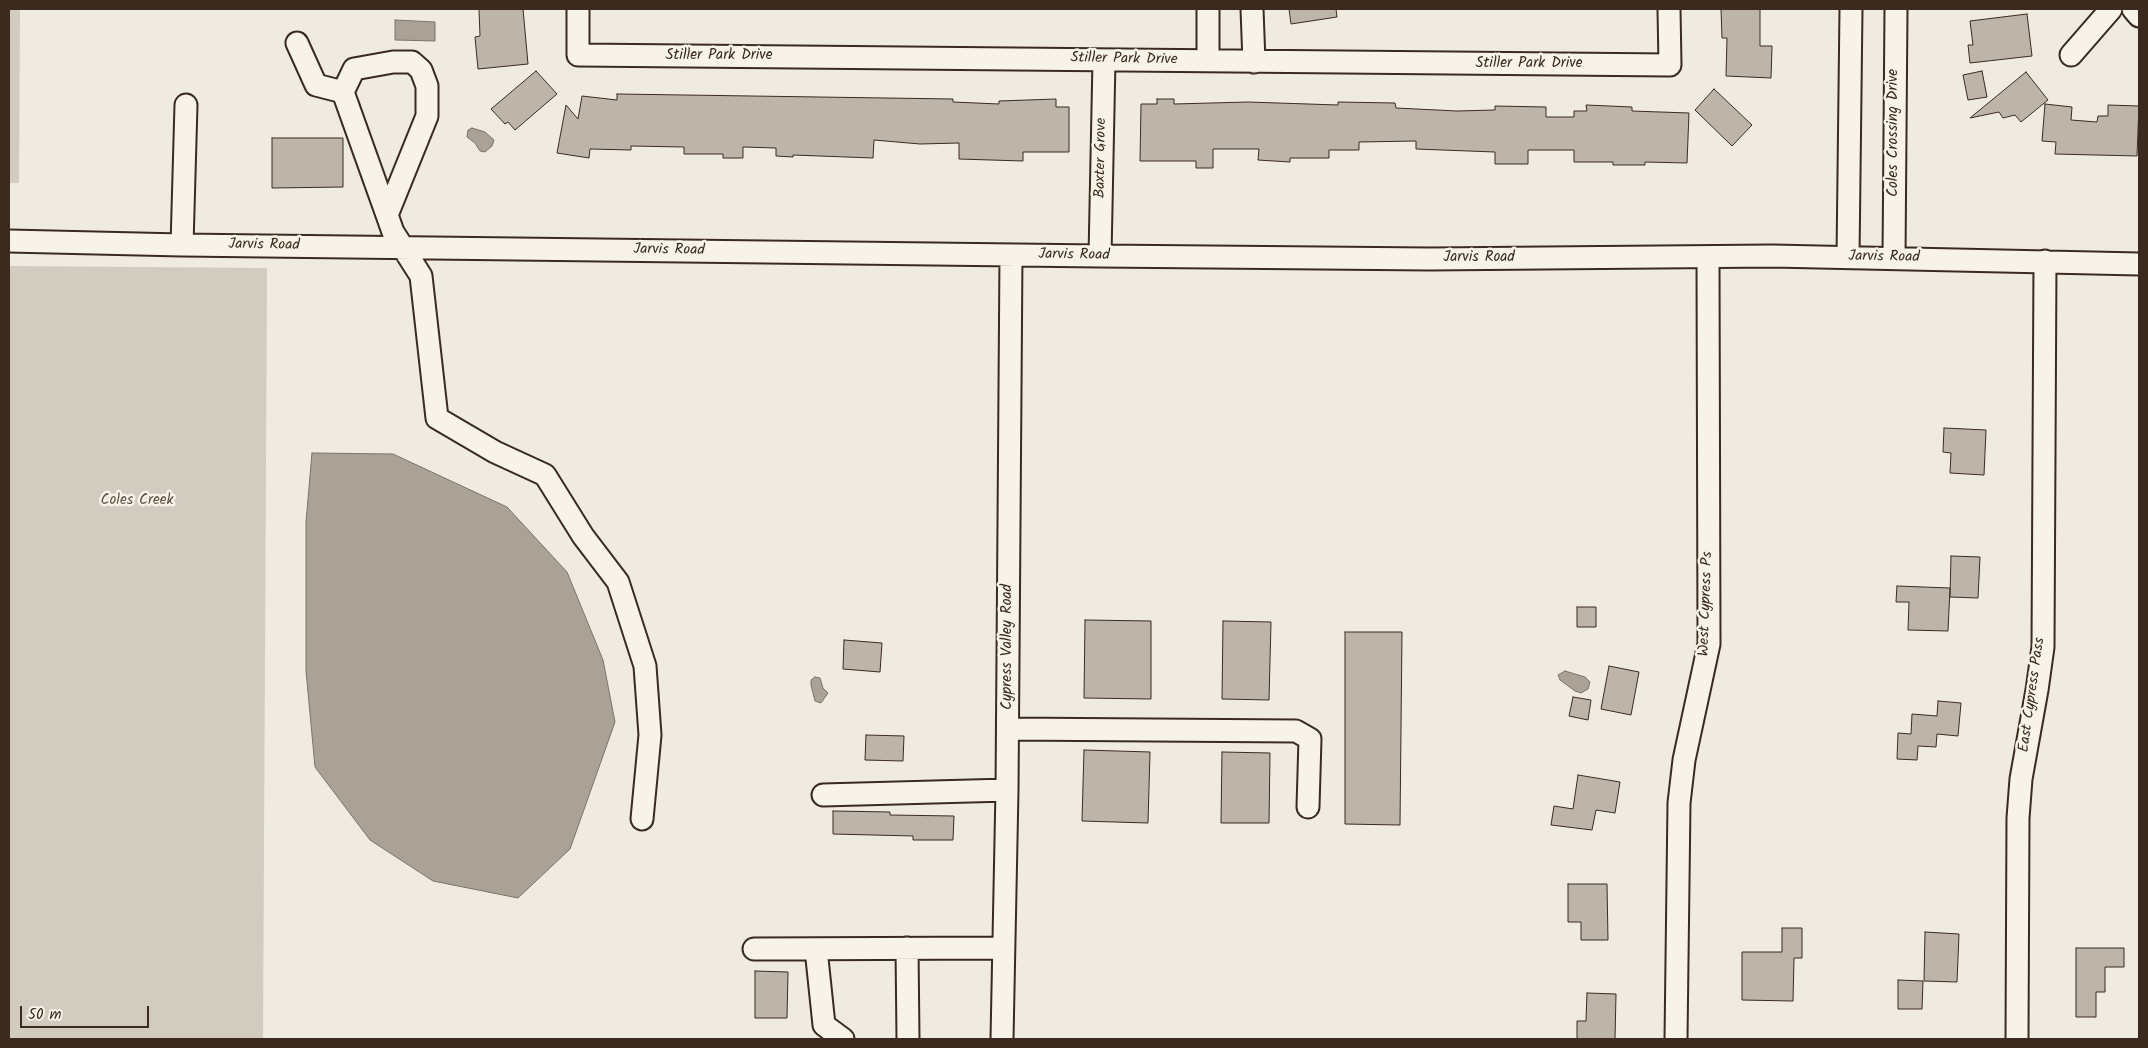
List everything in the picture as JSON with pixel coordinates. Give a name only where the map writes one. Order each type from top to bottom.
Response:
[{"type":"street","name":"Stiller Park Drive","points":[[578,9],[578,55],[1670,64],[1669,9]]},
{"type":"street","points":[[1208,9],[1208,60]]},
{"type":"street","points":[[1252,9],[1254,62]]},
{"type":"street","points":[[1848,257],[1851,9]]},
{"type":"street","name":"Coles Crossing Drive","points":[[1894,258],[1896,9]]},
{"type":"street","points":[[2071,55],[2111,9]]},
{"type":"street","points":[[2133,9],[2139,16]]},
{"type":"street","points":[[297,43],[316,85],[343,92]]},
{"type":"street","name":"Baxter Grove","points":[[1100,256],[1104,60]]},
{"type":"street","points":[[387,215],[427,116],[427,86],[421,70],[412,62],[393,62],[354,69],[343,92],[393,232],[421,276],[437,418],[495,452],[544,475],[583,536],[618,582],[646,666],[650,735],[642,819]]},
{"type":"street","points":[[182,245],[186,105]]},
{"type":"street","name":"Jarvis Road","points":[[9,241],[404,248],[1430,259],[1848,257],[2139,264]]},
{"type":"street","name":"Cypress Valley Road","points":[[1002,1039],[1008,729],[1011,255]]},
{"type":"street","name":"West Cypress Ps","points":[[1676,1039],[1679,803],[1684,760],[1709,644],[1708,257]]},
{"type":"street","name":"East Cypress Pass","points":[[2017,1039],[2018,818],[2021,778],[2043,647],[2045,261]]},
{"type":"street","points":[[1008,729],[1296,731],[1310,739],[1308,807]]},
{"type":"street","points":[[822,795],[1007,790]]},
{"type":"street","points":[[816,948],[824,1025],[843,1039]]},
{"type":"street","points":[[907,948],[908,1039]]},
{"type":"street","points":[[754,949],[1003,948]]},
{"type":"green space","points":[[9,9],[20,9],[19,183],[9,183]]},
{"type":"green space","name":"Coles Creek","points":[[9,266],[267,268],[263,1039],[9,1039]]},
{"type":"shaded area","points":[[395,20],[435,22],[435,41],[395,40]]},
{"type":"shaded area","points":[[472,128],[485,132],[494,140],[492,146],[485,152],[480,151],[475,143],[467,137],[468,130]]},
{"type":"shaded area","points":[[312,453],[393,454],[507,507],[567,572],[603,660],[615,722],[570,849],[518,898],[433,881],[370,840],[315,767],[306,671],[306,522]]},
{"type":"shaded area","points":[[1565,671],[1585,677],[1590,682],[1588,689],[1581,693],[1560,680],[1558,675]]},
{"type":"shaded area","points":[[815,677],[820,678],[823,688],[828,693],[821,703],[815,701],[811,685],[811,680]]},
{"type":"building","points":[[479,9],[523,9],[528,64],[478,69],[475,37],[480,36]]},
{"type":"building","points":[[1289,9],[1336,9],[1337,17],[1291,24]]},
{"type":"building","points":[[1721,9],[1760,9],[1760,46],[1772,46],[1771,78],[1726,76],[1727,38],[1722,38]]},
{"type":"building","points":[[2027,14],[2032,56],[1970,63],[1968,45],[1973,45],[1970,21]]},
{"type":"building","points":[[536,71],[557,94],[515,130],[508,122],[505,124],[491,109]]},
{"type":"building","points":[[1982,71],[1987,97],[1968,100],[1963,75]]},
{"type":"building","points":[[2026,72],[2048,100],[2021,122],[2015,115],[2003,118],[1999,112],[1970,118]]},
{"type":"building","points":[[1714,89],[1752,125],[1732,146],[1695,110]]},
{"type":"building","points":[[617,94],[953,99],[953,102],[999,104],[999,101],[1056,99],[1056,107],[1069,107],[1069,152],[1023,152],[1023,161],[959,159],[959,143],[920,144],[874,140],[873,158],[776,156],[776,148],[743,147],[743,158],[723,158],[723,154],[684,154],[684,147],[631,146],[631,150],[590,149],[589,158],[557,153],[566,105],[578,119],[582,96],[617,100]]},
{"type":"building","points":[[1157,99],[1174,99],[1174,104],[1248,102],[1338,105],[1338,102],[1395,103],[1396,108],[1457,111],[1495,110],[1495,106],[1546,107],[1546,117],[1574,117],[1574,111],[1587,111],[1586,105],[1632,107],[1632,111],[1689,113],[1687,163],[1645,162],[1645,165],[1613,165],[1613,162],[1574,162],[1574,150],[1528,150],[1528,164],[1495,164],[1495,152],[1416,149],[1416,141],[1359,142],[1359,150],[1329,150],[1329,158],[1290,158],[1290,162],[1258,160],[1259,149],[1213,149],[1213,168],[1196,168],[1196,161],[1140,161],[1141,104],[1157,104]]},
{"type":"building","points":[[2045,104],[2072,107],[2071,120],[2097,122],[2098,116],[2108,116],[2108,105],[2139,106],[2137,156],[2055,154],[2056,142],[2042,141]]},
{"type":"building","points":[[272,138],[343,138],[343,187],[272,188]]},
{"type":"building","points":[[1944,428],[1986,430],[1984,475],[1950,473],[1951,453],[1943,452]]},
{"type":"building","points":[[1951,556],[1980,557],[1978,598],[1950,597]]},
{"type":"building","points":[[1897,586],[1950,588],[1948,631],[1908,630],[1909,602],[1896,602]]},
{"type":"building","points":[[1577,607],[1596,607],[1596,627],[1577,627]]},
{"type":"building","points":[[1085,620],[1151,621],[1151,699],[1084,698]]},
{"type":"building","points":[[1223,621],[1271,622],[1269,700],[1222,699]]},
{"type":"building","points":[[1345,632],[1402,632],[1400,825],[1345,824]]},
{"type":"building","points":[[844,640],[882,643],[880,672],[843,669]]},
{"type":"building","points":[[1609,666],[1639,672],[1631,715],[1601,709]]},
{"type":"building","points":[[1573,697],[1591,700],[1588,720],[1569,716]]},
{"type":"building","points":[[1938,701],[1961,703],[1958,736],[1937,734],[1936,747],[1918,746],[1917,760],[1897,759],[1898,733],[1911,734],[1912,714],[1937,716]]},
{"type":"building","points":[[866,735],[904,736],[903,761],[865,760]]},
{"type":"building","points":[[1084,750],[1150,752],[1148,823],[1082,821]]},
{"type":"building","points":[[1222,752],[1270,753],[1269,823],[1221,823]]},
{"type":"building","points":[[1578,775],[1620,782],[1615,813],[1596,810],[1592,830],[1551,825],[1554,806],[1573,809]]},
{"type":"building","points":[[833,811],[890,812],[890,815],[954,816],[953,840],[913,840],[913,836],[833,834]]},
{"type":"building","points":[[1568,884],[1607,884],[1608,940],[1581,940],[1581,922],[1568,922]]},
{"type":"building","points":[[1782,928],[1802,928],[1802,958],[1794,958],[1793,1001],[1742,1000],[1742,952],[1782,952]]},
{"type":"building","points":[[1925,932],[1959,934],[1957,982],[1924,981]]},
{"type":"building","points":[[2076,948],[2124,948],[2124,967],[2105,967],[2105,992],[2096,992],[2096,1017],[2076,1017]]},
{"type":"building","points":[[755,971],[788,972],[787,1018],[755,1018]]},
{"type":"building","points":[[1898,980],[1923,981],[1922,1009],[1898,1009]]},
{"type":"building","points":[[1587,993],[1616,994],[1615,1039],[1577,1039],[1577,1021],[1586,1021]]}]
